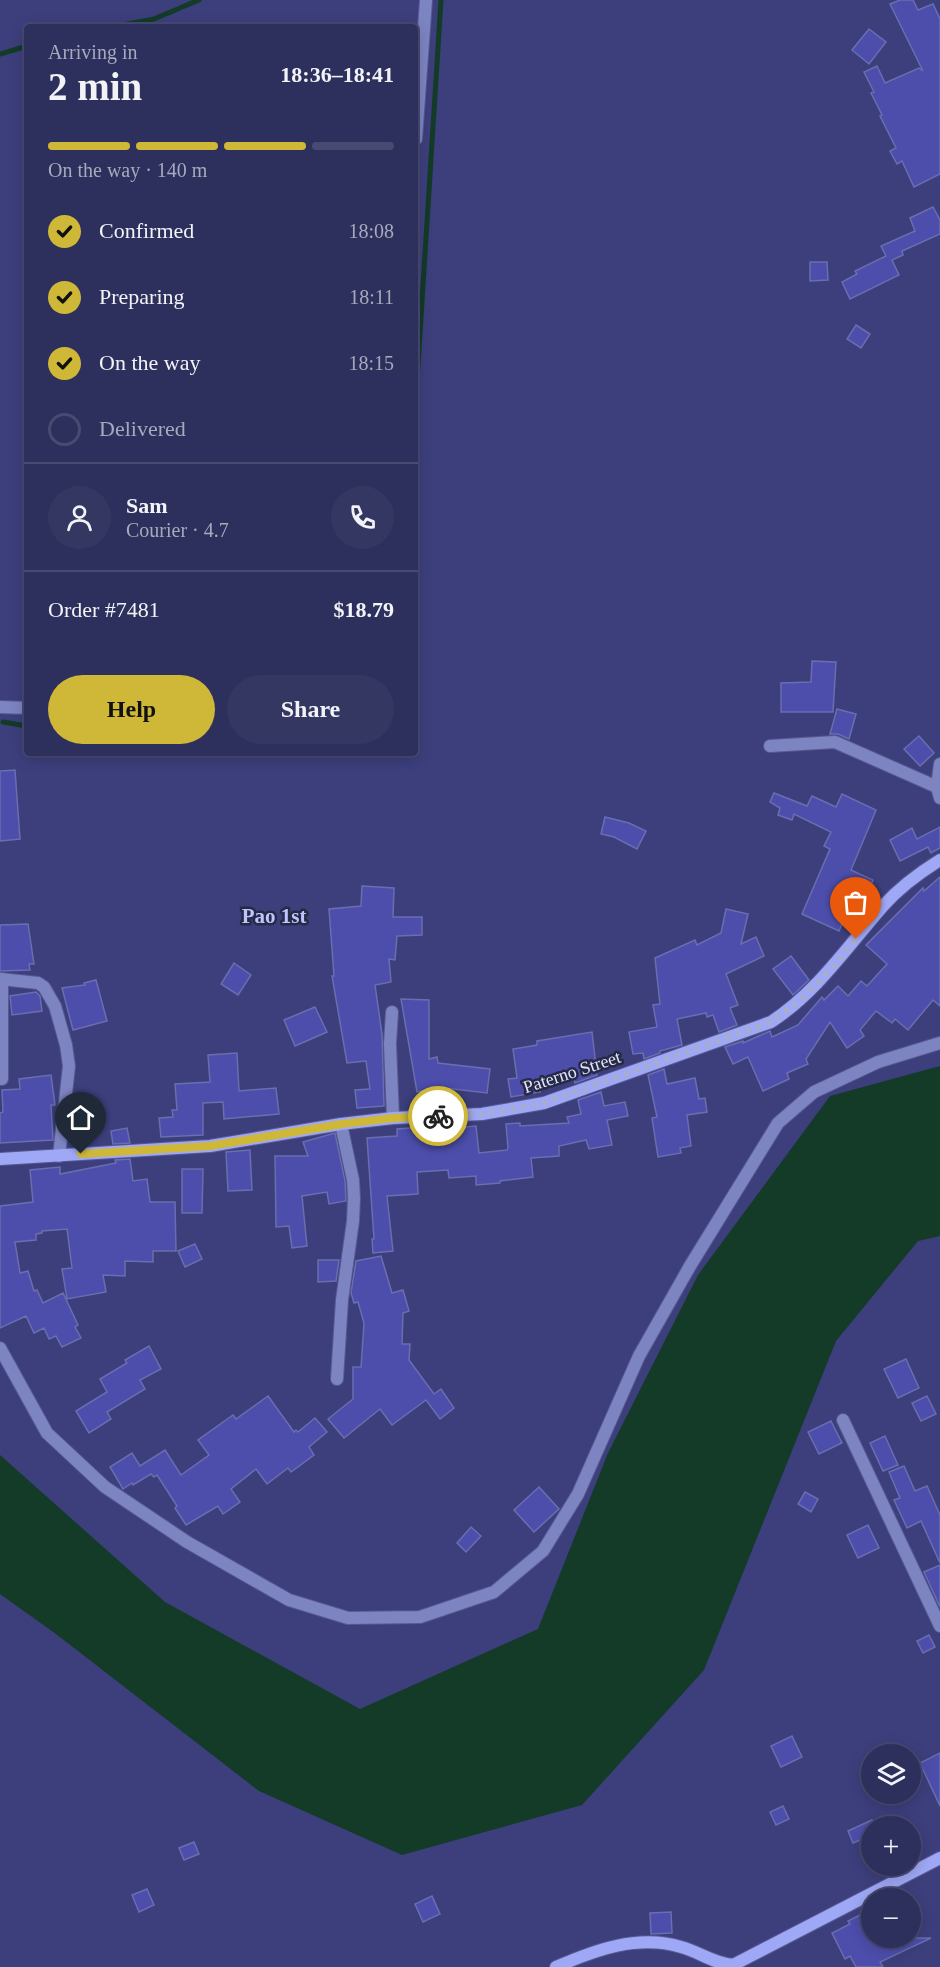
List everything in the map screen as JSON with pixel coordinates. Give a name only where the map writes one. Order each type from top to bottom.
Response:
[{"type":"street","points":[[418,111],[426,0]]},
{"type":"street","points":[[0,707],[24,708]]},
{"type":"street","points":[[770,746],[835,742],[939,793],[940,764]]},
{"type":"street","name":"Paterno Street","points":[[0,1159],[210,1146],[342,1124],[393,1118],[482,1114],[544,1103],[771,1022],[787,1012],[831,969],[883,906],[905,884],[940,861]]},
{"type":"street","points":[[2,1078],[1,979],[38,983],[44,987],[55,1006],[66,1045],[69,1066],[59,1156]]},
{"type":"street","points":[[392,1012],[390,1044],[393,1118]]},
{"type":"street","points":[[0,1348],[47,1434],[105,1487],[188,1542],[288,1600],[348,1618],[420,1617],[494,1592],[543,1551],[578,1494],[639,1356],[690,1266],[778,1123],[814,1092],[878,1062],[940,1043]]},
{"type":"street","points":[[337,1379],[342,1300],[354,1198],[353,1180],[342,1124]]},
{"type":"street","points":[[843,1420],[940,1626]]},
{"type":"street","points":[[556,1967],[599,1950],[626,1943],[658,1942],[682,1947],[718,1963],[733,1965],[940,1858]]},
{"type":"shaded area","points":[[940,1066],[940,1236],[918,1241],[836,1341],[704,1670],[582,1805],[402,1855],[259,1791],[56,1634],[0,1594],[0,1455],[165,1602],[360,1709],[538,1629],[608,1453],[698,1275],[830,1096]]},
{"type":"building","points":[[900,0],[913,0],[918,10],[933,4],[940,19],[940,174],[914,187],[902,161],[897,164],[890,151],[896,148],[880,116],[882,115],[871,93],[874,92],[864,72],[877,66],[885,83],[919,68],[923,71],[890,4]]},
{"type":"building","points":[[869,29],[886,42],[869,64],[852,50]]},
{"type":"building","points":[[933,207],[940,220],[940,234],[902,251],[903,255],[892,260],[899,275],[850,299],[842,282],[857,274],[855,271],[886,256],[881,246],[915,231],[910,218]]},
{"type":"building","points":[[810,262],[827,262],[828,280],[810,281]]},
{"type":"building","points":[[856,325],[870,334],[861,348],[847,339]]},
{"type":"building","points":[[812,661],[836,662],[833,712],[781,712],[781,683],[811,682]]},
{"type":"building","points":[[837,709],[856,714],[849,739],[838,734],[830,734]]},
{"type":"building","points":[[919,736],[934,753],[920,766],[904,749]]},
{"type":"building","points":[[15,770],[20,839],[0,841],[0,771]]},
{"type":"building","points":[[774,793],[807,806],[812,796],[836,807],[842,794],[876,810],[851,870],[873,880],[863,902],[853,898],[839,931],[802,914],[830,849],[824,846],[831,832],[794,814],[792,820],[778,815],[780,808],[770,802]]},
{"type":"building","points":[[605,817],[629,823],[646,831],[637,849],[614,837],[601,834]]},
{"type":"building","points":[[940,827],[940,848],[931,853],[928,847],[900,861],[890,840],[912,828],[917,839]]},
{"type":"building","points":[[940,877],[940,1006],[933,1000],[908,1030],[895,1019],[892,1023],[876,1011],[860,1030],[864,1036],[847,1048],[830,1022],[806,1059],[808,1064],[787,1073],[789,1079],[763,1091],[748,1057],[733,1064],[725,1047],[743,1041],[743,1043],[770,1031],[772,1037],[798,1025],[822,997],[824,1000],[838,986],[848,996],[861,981],[867,986],[887,964],[866,945],[923,888],[924,891]]},
{"type":"building","points":[[362,886],[394,888],[393,917],[422,917],[422,935],[397,936],[395,960],[389,959],[391,982],[375,985],[382,1034],[384,1106],[357,1108],[355,1090],[370,1089],[366,1061],[347,1063],[332,976],[334,976],[329,909],[361,906]]},
{"type":"building","points":[[726,909],[748,914],[741,944],[756,937],[764,956],[726,974],[738,1005],[730,1008],[737,1025],[719,1032],[713,1015],[707,1017],[706,1013],[677,1019],[682,1045],[660,1051],[644,1059],[643,1053],[633,1054],[629,1032],[657,1027],[653,1005],[660,1004],[655,958],[695,940],[697,945],[721,933]]},
{"type":"building","points":[[28,924],[34,964],[29,964],[30,970],[0,971],[0,925]]},
{"type":"building","points":[[791,956],[809,980],[793,995],[773,969]]},
{"type":"building","points":[[234,963],[251,975],[238,995],[221,984]]},
{"type":"building","points":[[96,980],[107,1021],[73,1030],[62,988],[85,985],[84,983]]},
{"type":"building","points":[[36,992],[40,996],[42,1011],[12,1015],[10,996]]},
{"type":"building","points":[[401,999],[429,1000],[429,1059],[437,1057],[438,1063],[490,1069],[487,1093],[445,1088],[417,1092]]},
{"type":"building","points":[[315,1007],[327,1032],[295,1046],[284,1020]]},
{"type":"building","points":[[592,1032],[597,1075],[575,1083],[573,1076],[538,1081],[540,1092],[511,1097],[508,1079],[517,1078],[513,1049],[537,1045],[537,1041]]},
{"type":"building","points":[[237,1053],[239,1091],[276,1088],[279,1114],[224,1119],[223,1102],[203,1103],[203,1135],[161,1137],[159,1118],[173,1117],[172,1110],[177,1110],[175,1084],[210,1082],[208,1055]]},
{"type":"building","points":[[664,1069],[667,1084],[695,1078],[699,1099],[705,1098],[707,1112],[687,1115],[691,1146],[680,1148],[681,1153],[658,1157],[652,1118],[657,1117],[648,1075]]},
{"type":"building","points":[[51,1075],[55,1105],[51,1105],[53,1140],[0,1143],[0,1113],[3,1112],[2,1090],[20,1089],[19,1079]]},
{"type":"building","points":[[601,1092],[604,1106],[625,1102],[628,1116],[607,1120],[612,1145],[589,1149],[586,1140],[559,1146],[559,1156],[531,1158],[533,1177],[500,1181],[500,1183],[476,1185],[476,1176],[449,1178],[448,1170],[417,1172],[418,1194],[387,1196],[393,1251],[373,1253],[367,1138],[397,1136],[397,1129],[423,1127],[423,1131],[476,1126],[479,1153],[507,1150],[506,1124],[520,1123],[520,1126],[569,1123],[567,1117],[581,1114],[578,1100]]},
{"type":"building","points":[[127,1128],[130,1143],[113,1144],[111,1131]]},
{"type":"building","points":[[335,1133],[345,1181],[346,1201],[329,1204],[327,1192],[302,1196],[307,1246],[292,1248],[289,1226],[276,1227],[275,1156],[308,1156],[303,1142]]},
{"type":"building","points":[[250,1150],[252,1190],[228,1191],[226,1152]]},
{"type":"building","points":[[130,1159],[133,1181],[147,1179],[150,1202],[175,1202],[176,1251],[153,1251],[153,1262],[125,1261],[125,1276],[103,1275],[106,1292],[67,1299],[62,1269],[72,1268],[67,1229],[42,1231],[36,1234],[36,1240],[15,1242],[20,1273],[28,1271],[34,1291],[37,1290],[43,1303],[63,1293],[78,1325],[75,1327],[81,1338],[62,1347],[56,1336],[49,1339],[44,1328],[34,1333],[26,1316],[0,1328],[0,1206],[33,1202],[30,1170],[60,1167],[60,1174],[116,1163],[115,1160]]},
{"type":"building","points":[[182,1169],[203,1169],[202,1213],[182,1213]]},
{"type":"building","points":[[195,1244],[202,1259],[185,1267],[178,1251]]},
{"type":"building","points":[[381,1256],[392,1293],[403,1290],[409,1311],[403,1313],[402,1344],[410,1344],[409,1360],[434,1394],[441,1389],[454,1408],[440,1419],[426,1400],[392,1425],[380,1409],[344,1438],[328,1419],[353,1399],[353,1367],[361,1367],[364,1323],[358,1302],[354,1303],[351,1293],[356,1261]]},
{"type":"building","points":[[318,1260],[339,1260],[336,1281],[318,1282]]},
{"type":"building","points":[[149,1346],[161,1369],[140,1380],[145,1389],[107,1412],[111,1419],[89,1433],[76,1411],[107,1392],[100,1379],[127,1363],[125,1360]]},
{"type":"building","points":[[906,1359],[919,1388],[898,1398],[884,1369]]},
{"type":"building","points":[[268,1396],[294,1432],[296,1430],[298,1432],[315,1418],[327,1432],[309,1447],[314,1455],[291,1472],[288,1468],[267,1484],[256,1469],[231,1489],[240,1502],[223,1514],[218,1506],[186,1525],[157,1475],[154,1477],[151,1474],[123,1489],[110,1467],[132,1453],[140,1466],[165,1450],[181,1475],[209,1455],[198,1440],[233,1415],[236,1419]]},
{"type":"building","points":[[927,1396],[936,1414],[921,1421],[912,1403]]},
{"type":"building","points":[[831,1421],[842,1443],[819,1454],[808,1432]]},
{"type":"building","points":[[885,1436],[898,1465],[883,1471],[870,1443]]},
{"type":"building","points":[[904,1466],[915,1491],[927,1486],[940,1515],[940,1563],[921,1521],[907,1528],[894,1500],[900,1498],[889,1472]]},
{"type":"building","points":[[539,1487],[559,1509],[534,1532],[514,1510]]},
{"type":"building","points":[[805,1492],[818,1499],[811,1512],[798,1504]]},
{"type":"building","points":[[868,1525],[879,1548],[858,1558],[847,1535]]},
{"type":"building","points":[[471,1527],[481,1536],[466,1552],[457,1543]]},
{"type":"building","points":[[940,1565],[940,1607],[924,1572]]},
{"type":"building","points":[[929,1635],[935,1647],[923,1653],[917,1641]]},
{"type":"building","points":[[792,1736],[802,1757],[781,1767],[771,1746]]},
{"type":"building","points":[[940,1753],[940,1806],[921,1765],[921,1762]]},
{"type":"building","points":[[783,1806],[789,1819],[776,1825],[770,1812]]},
{"type":"building","points":[[861,1825],[861,1840],[853,1843],[848,1831]]},
{"type":"building","points":[[194,1842],[199,1854],[184,1860],[179,1848]]},
{"type":"building","points":[[147,1889],[154,1905],[139,1912],[132,1895]]},
{"type":"building","points":[[432,1896],[440,1914],[423,1922],[415,1904]]},
{"type":"building","points":[[671,1912],[672,1933],[651,1934],[650,1913]]},
{"type":"building","points":[[860,1915],[861,1948],[910,1948],[880,1962],[883,1967],[856,1967],[850,1956],[845,1959],[832,1933],[850,1924],[848,1921]]},
{"type":"building","points":[[921,1938],[931,1938],[921,1943]]},
{"type":"waterway","points":[[128,24],[154,19],[199,0]]},
{"type":"waterway","points":[[418,365],[441,0]]},
{"type":"waterway","points":[[0,54],[24,47]]},
{"type":"waterway","points":[[3,722],[24,726]]},
{"type":"way so far","points":[[438,1116],[482,1114],[544,1103],[771,1022],[787,1012],[831,969],[856,939]]},
{"type":"district","name":"Pao 1st","points":[[274,916]]},
{"type":"route","points":[[81,1154],[210,1146],[342,1124],[438,1116]]}]
